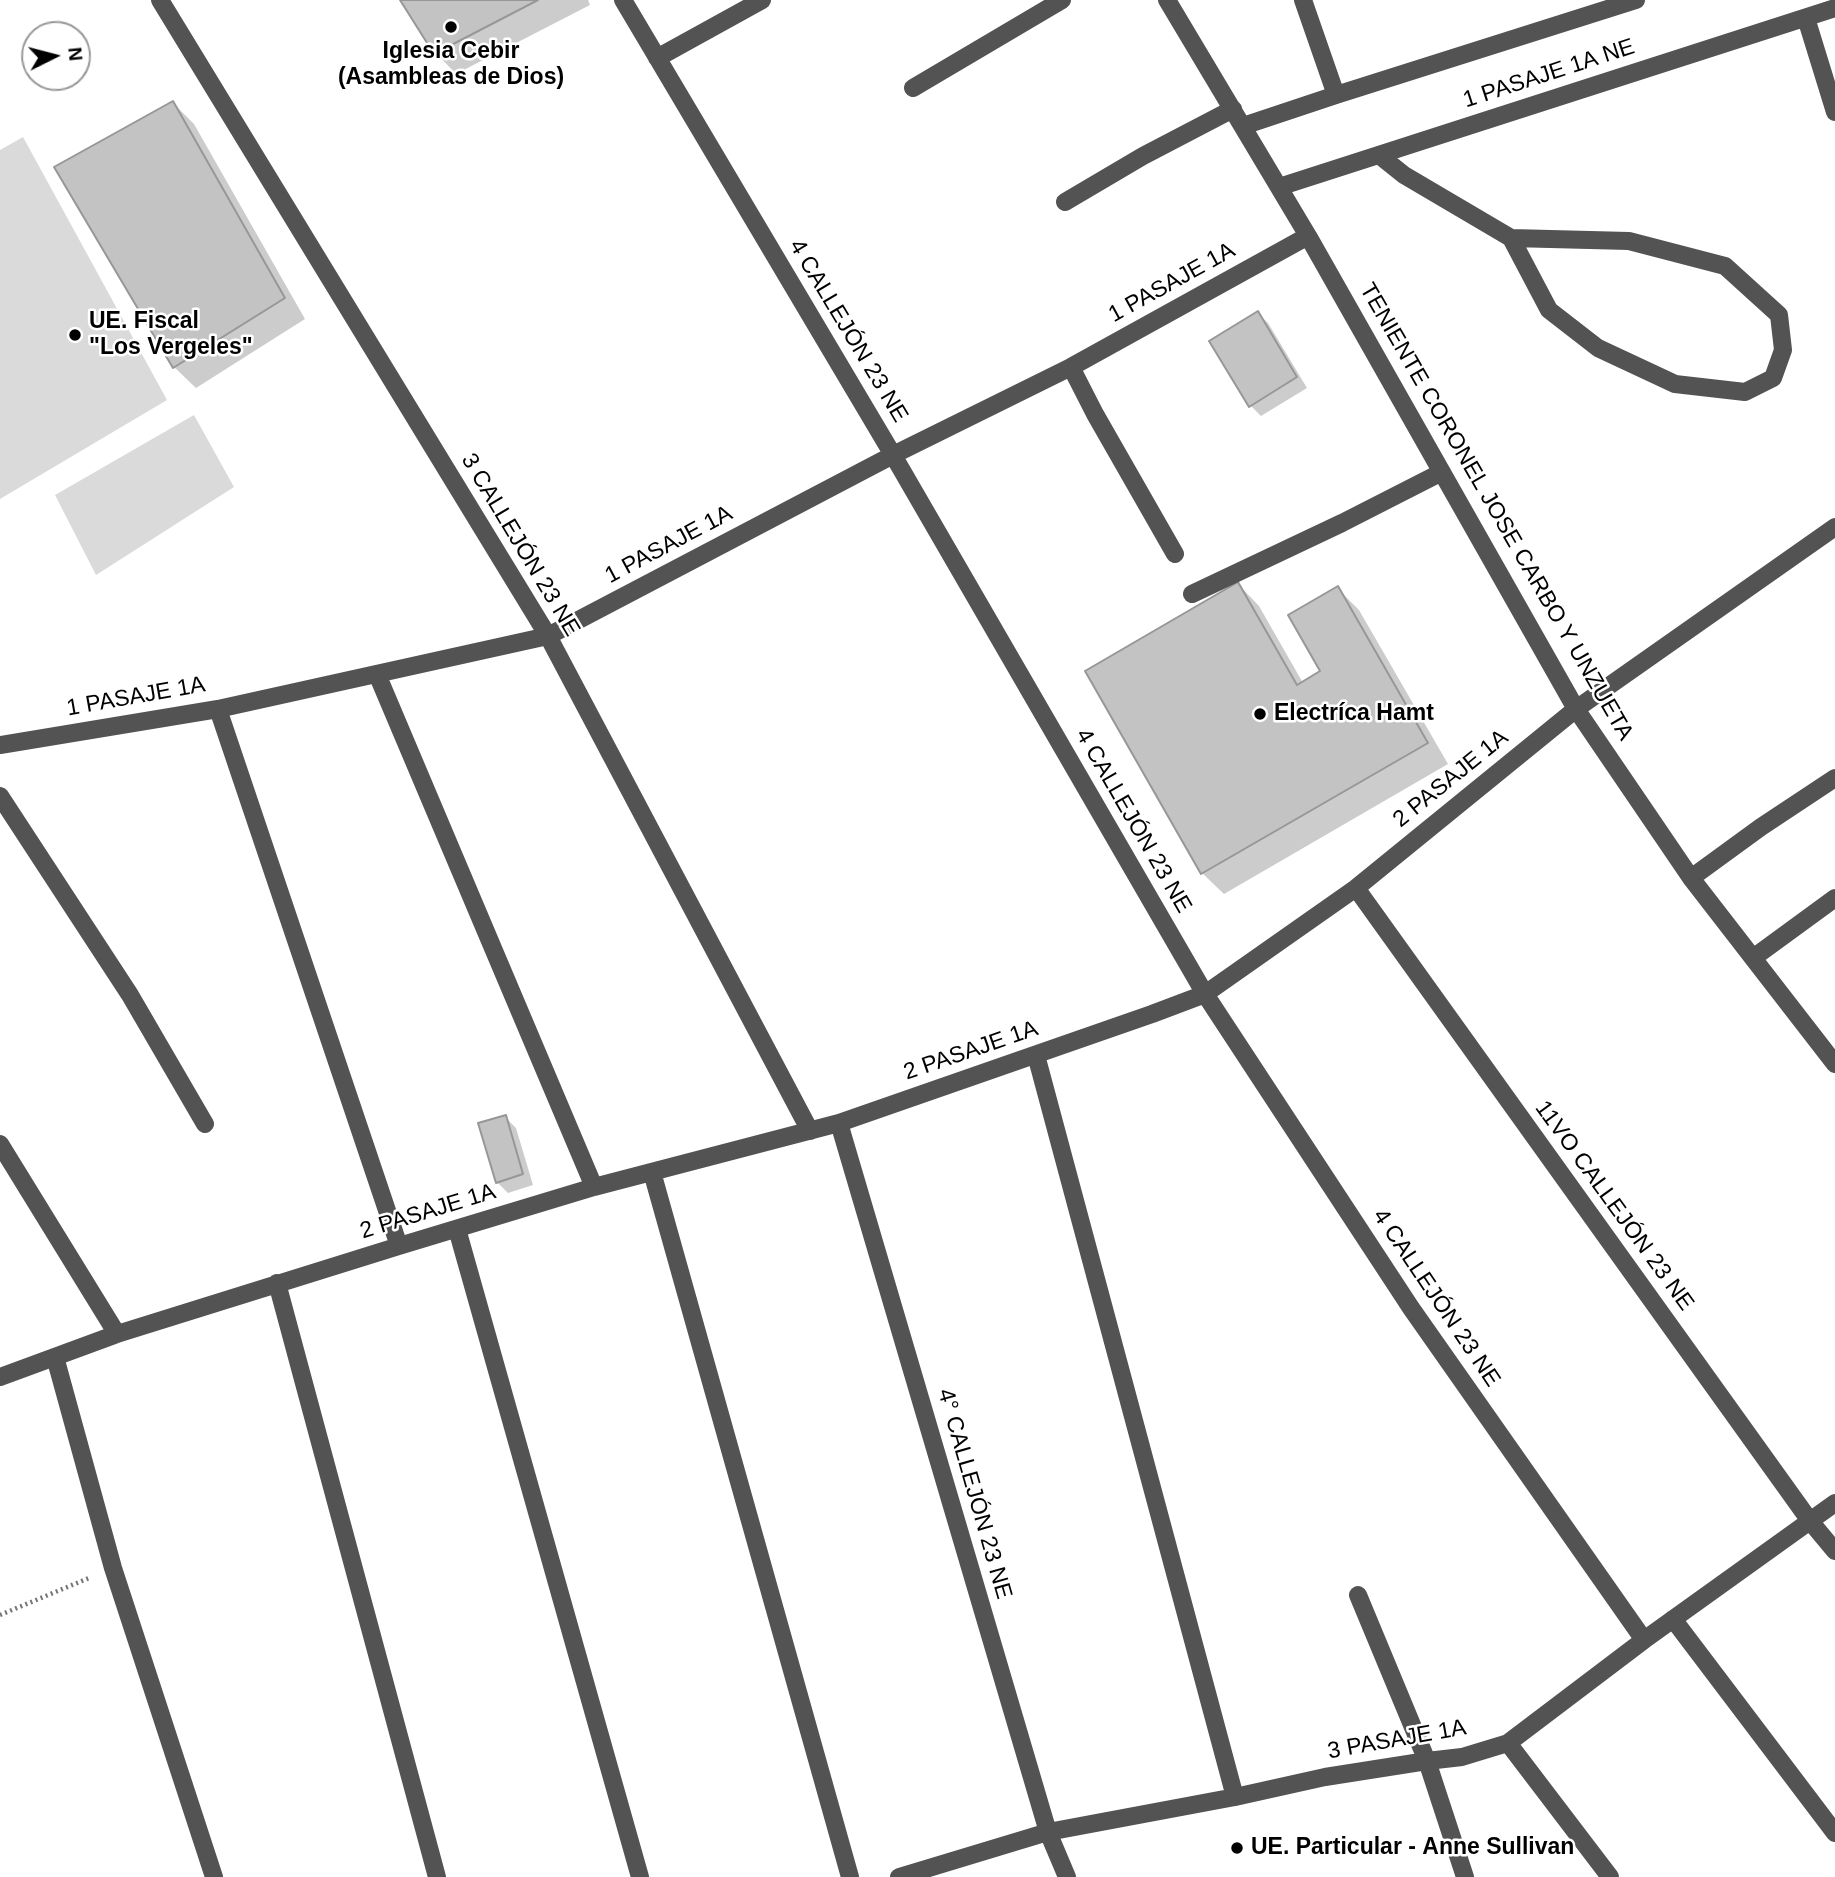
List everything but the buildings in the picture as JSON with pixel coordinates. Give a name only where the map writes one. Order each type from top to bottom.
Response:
[{"type":"street","name":"3 CALLEJÓN 23 NE","points":[[160,0],[548,636],[810,1131]]},
{"type":"street","name":"4 CALLEJÓN 23 NE","points":[[623,0],[893,455],[1205,994],[1411,1308],[1644,1640]]},
{"type":"street","points":[[657,58],[762,0]]},
{"type":"street","points":[[913,88],[1062,0]]},
{"type":"street","name":"TENIENTE CORONEL JOSE CARBO Y UNZUETA","points":[[1167,0],[1308,236],[1576,709],[1691,878],[1835,1064]]},
{"type":"street","points":[[1303,0],[1336,95]]},
{"type":"street","name":"1 PASAJE 1A NE","points":[[1243,126],[1636,0]]},
{"type":"street","name":"1 PASAJE 1A NE","points":[[1279,187],[1835,8]]},
{"type":"street","points":[[1806,18],[1835,112]]},
{"type":"street","points":[[1065,202],[1143,156],[1233,109]]},
{"type":"street","points":[[1379,155],[1404,175],[1511,238],[1629,241],[1725,266],[1779,315],[1783,350],[1773,378],[1745,392],[1675,384],[1598,348],[1549,310],[1511,238]]},
{"type":"street","name":"1 PASAJE 1A","points":[[0,745],[218,709],[548,636],[893,455],[1071,367],[1308,236]]},
{"type":"street","points":[[1071,367],[1094,414],[1175,554]]},
{"type":"street","points":[[1192,593],[1342,523],[1442,471]]},
{"type":"street","name":"2 PASAJE 1A","points":[[0,1377],[117,1334],[594,1186],[839,1123],[1205,994],[1356,888],[1576,709],[1835,527]]},
{"type":"street","points":[[377,674],[594,1186]]},
{"type":"street","points":[[218,709],[399,1246]]},
{"type":"street","points":[[1691,878],[1835,778]]},
{"type":"street","points":[[0,796],[130,995],[205,1124]]},
{"type":"street","name":"11VO CALLEJÓN 23 NE","points":[[1356,888],[1810,1521],[1835,1551]]},
{"type":"street","points":[[1753,958],[1835,898]]},
{"type":"street","points":[[1036,1055],[1235,1797]]},
{"type":"street","name":"4° CALLEJÓN 23 NE","points":[[839,1123],[1048,1832],[1067,1877]]},
{"type":"street","points":[[0,1144],[117,1334]]},
{"type":"street","points":[[652,1172],[850,1877]]},
{"type":"street","points":[[457,1229],[640,1877]]},
{"type":"street","points":[[277,1283],[437,1877]]},
{"type":"street","points":[[55,1357],[113,1568],[214,1877]]},
{"type":"street","name":"3 PASAJE 1A","points":[[899,1877],[1048,1832],[1325,1777],[1462,1757],[1508,1742],[1835,1503]]},
{"type":"street","points":[[1358,1595],[1427,1761],[1465,1877]]},
{"type":"street","points":[[1673,1619],[1835,1833]]},
{"type":"street","points":[[1508,1742],[1610,1877]]},
{"type":"path","points":[[0,1615],[113,1568]]},
{"type":"shaded area","points":[[23,137],[167,400],[0,499],[0,150]]},
{"type":"shaded area","points":[[194,415],[234,487],[96,575],[55,495]]},
{"type":"place","name":"Iglesia Cebir (Asambleas de Dios)","points":[[451,27]]},
{"type":"place","name":"UE. Fiscal \"Los Vergeles\"","points":[[75,335]]},
{"type":"place","name":"Electríca Hamt","points":[[1260,714]]},
{"type":"place","name":"UE. Particular - Anne Sullivan","points":[[1237,1848]]}]
